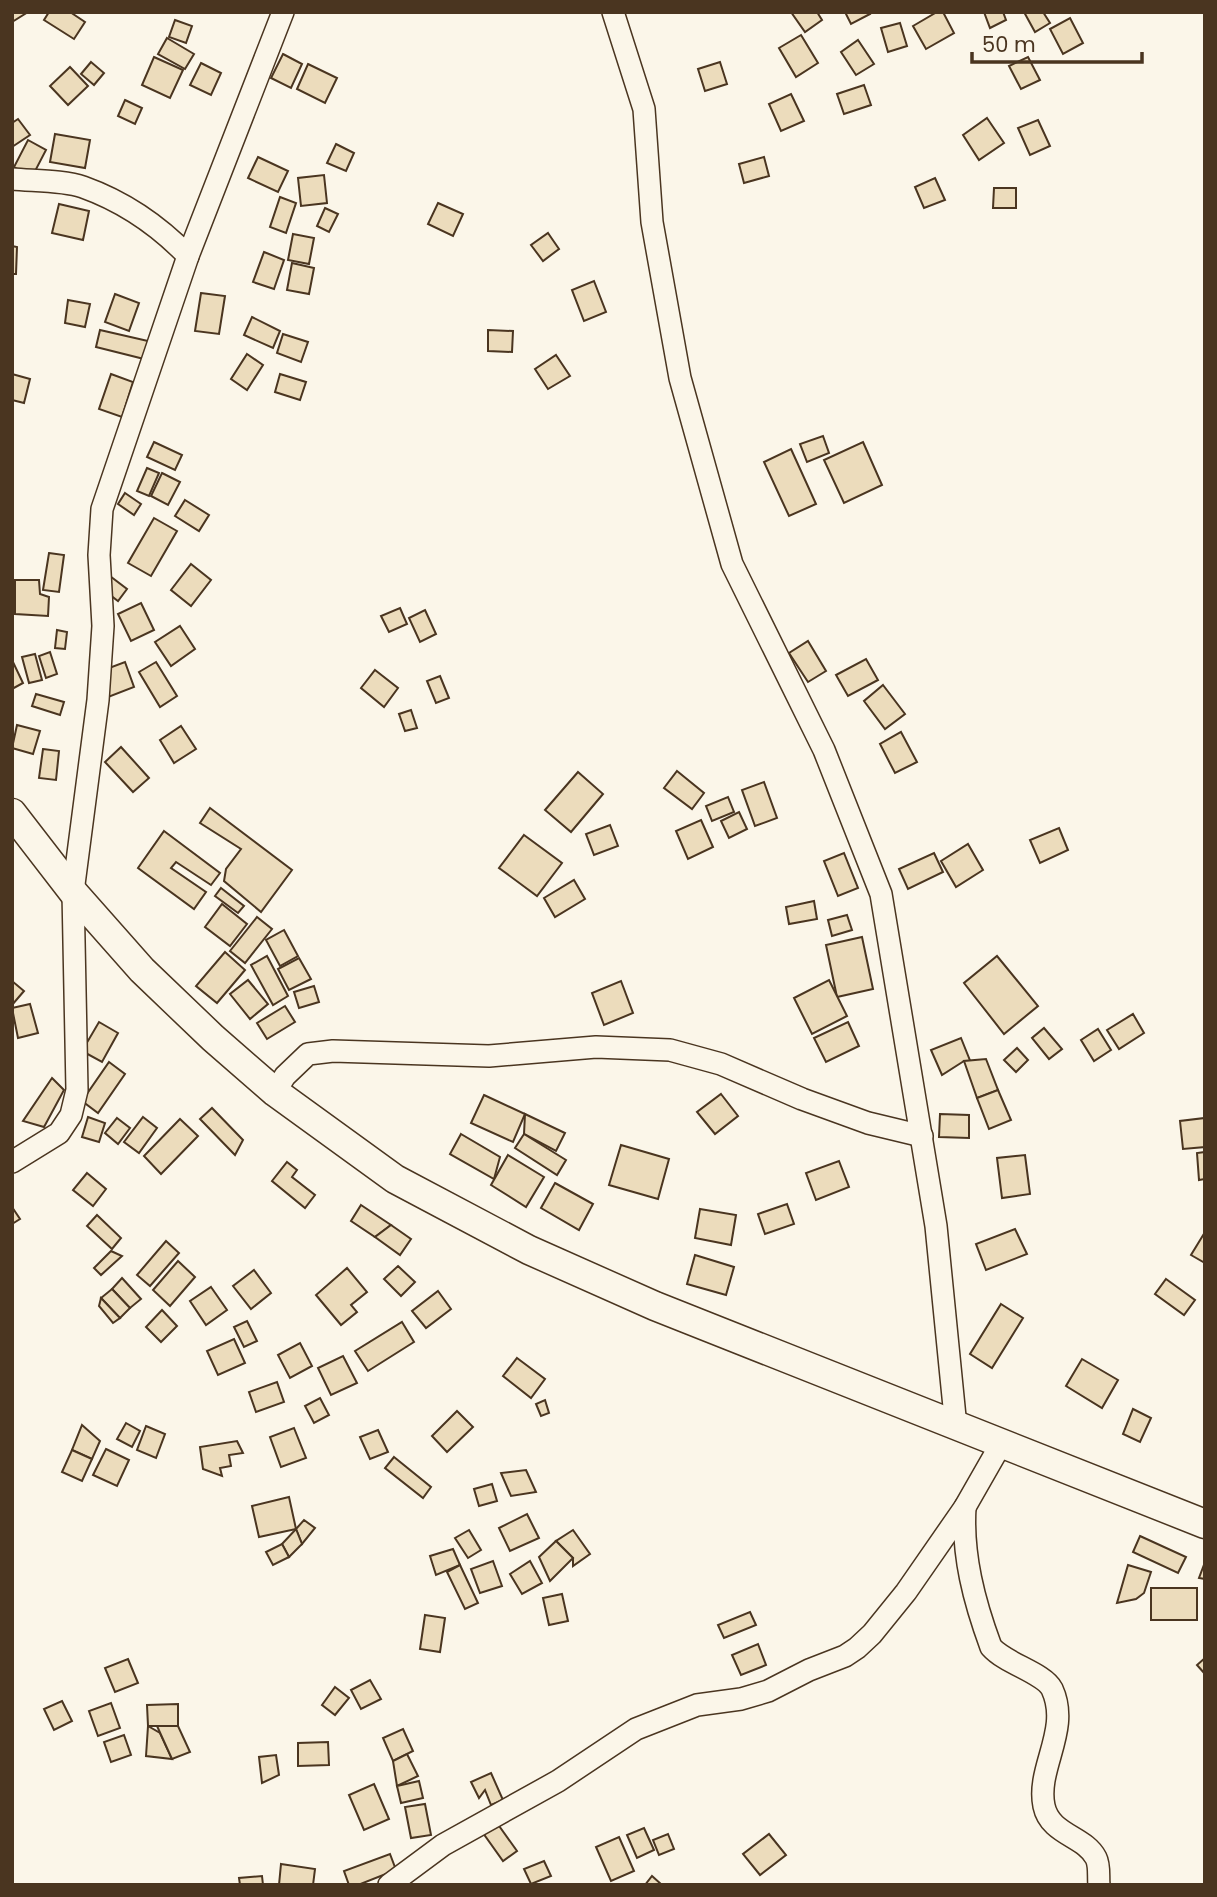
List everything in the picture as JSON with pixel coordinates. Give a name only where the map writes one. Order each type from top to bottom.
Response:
[{"type":"main road","points":[[12,813],[73,892],[142,970],[212,1038],[275,1091],[394,1179],[529,1250],[656,1306],[1205,1524]]},
{"type":"street","points":[[12,1161],[59,1133],[71,1115],[76,1090],[73,892],[97,700],[103,626],[99,555],[102,509],[188,256],[283,12]]},
{"type":"street","points":[[613,12],[644,109],[652,222],[680,378],[732,564],[824,750],[881,894],[936,1226],[956,1427]]},
{"type":"street","points":[[12,178],[81,186],[132,211],[170,237],[188,256]]},
{"type":"street","points":[[275,1091],[285,1076],[308,1054],[333,1051],[489,1056],[596,1047],[670,1050],[721,1064],[802,1100],[868,1123],[922,1136]]},
{"type":"street","points":[[389,1885],[443,1845],[558,1781],[636,1730],[687,1708],[741,1699],[768,1691],[858,1648],[906,1592],[965,1507],[1002,1444]]},
{"type":"street","points":[[965,1507],[966,1564],[991,1647],[1000,1657],[1050,1685],[1056,1699],[1058,1720],[1043,1795],[1046,1815],[1061,1831],[1092,1852],[1098,1865],[1098,1885]]},
{"type":"building","points":[[12,12],[28,12],[12,22]]},
{"type":"building","points":[[49,12],[70,12],[85,22],[74,39],[44,20]]},
{"type":"building","points":[[791,12],[817,12],[822,20],[805,32]]},
{"type":"building","points":[[845,12],[869,12],[870,14],[851,24]]},
{"type":"building","points":[[937,12],[943,12],[954,33],[926,49],[913,26]]},
{"type":"building","points":[[984,12],[1003,12],[1006,20],[990,28]]},
{"type":"building","points":[[1024,12],[1043,12],[1050,23],[1035,32]]},
{"type":"building","points":[[1070,18],[1083,43],[1063,54],[1050,29]]},
{"type":"building","points":[[175,20],[192,26],[186,43],[169,37]]},
{"type":"building","points":[[900,23],[907,46],[888,52],[881,28]]},
{"type":"building","points":[[801,35],[818,63],[796,77],[779,48]]},
{"type":"building","points":[[167,38],[194,54],[185,69],[158,54]]},
{"type":"building","points":[[858,40],[874,64],[856,75],[841,52]]},
{"type":"building","points":[[283,54],[302,64],[291,88],[271,78]]},
{"type":"building","points":[[154,57],[183,70],[170,98],[142,85]]},
{"type":"building","points":[[1028,57],[1040,80],[1021,89],[1009,66]]},
{"type":"building","points":[[91,62],[104,73],[94,85],[81,74]]},
{"type":"building","points":[[720,62],[727,84],[705,91],[698,69]]},
{"type":"building","points":[[201,63],[221,73],[211,95],[190,85]]},
{"type":"building","points":[[308,64],[337,78],[325,103],[297,89]]},
{"type":"building","points":[[70,67],[88,86],[68,105],[50,86]]},
{"type":"building","points":[[864,85],[871,105],[844,114],[837,94]]},
{"type":"building","points":[[791,94],[804,121],[781,131],[769,104]]},
{"type":"building","points":[[125,100],[142,108],[135,124],[118,116]]},
{"type":"building","points":[[987,118],[1004,143],[979,160],[963,135]]},
{"type":"building","points":[[18,119],[30,135],[12,147],[12,123]]},
{"type":"building","points":[[1038,120],[1050,146],[1030,155],[1018,128]]},
{"type":"building","points":[[55,134],[90,140],[85,168],[50,162]]},
{"type":"building","points":[[28,140],[46,150],[32,177],[14,167]]},
{"type":"building","points":[[336,144],[354,153],[346,171],[327,163]]},
{"type":"building","points":[[258,157],[288,171],[278,192],[248,178]]},
{"type":"building","points":[[764,157],[769,176],[744,183],[739,164]]},
{"type":"building","points":[[324,175],[327,203],[301,206],[298,178]]},
{"type":"building","points":[[935,178],[945,200],[924,208],[915,187]]},
{"type":"building","points":[[994,188],[1016,188],[1016,208],[993,208]]},
{"type":"building","points":[[280,197],[296,203],[286,233],[270,227]]},
{"type":"building","points":[[438,203],[463,214],[453,236],[428,224]]},
{"type":"building","points":[[59,204],[89,211],[83,240],[52,233]]},
{"type":"building","points":[[325,208],[338,214],[329,232],[317,226]]},
{"type":"building","points":[[548,233],[559,249],[543,261],[531,245]]},
{"type":"building","points":[[293,234],[314,238],[309,264],[288,260]]},
{"type":"building","points":[[12,246],[17,247],[16,274],[12,274]]},
{"type":"building","points":[[264,252],[284,260],[274,289],[253,282]]},
{"type":"building","points":[[292,263],[314,268],[309,294],[287,290]]},
{"type":"building","points":[[594,281],[606,312],[584,321],[572,290]]},
{"type":"building","points":[[201,293],[225,296],[219,334],[195,331]]},
{"type":"building","points":[[115,294],[139,303],[129,331],[105,322]]},
{"type":"building","points":[[68,300],[90,304],[85,327],[65,323]]},
{"type":"building","points":[[252,317],[280,331],[273,348],[244,335]]},
{"type":"building","points":[[100,330],[148,341],[144,359],[96,347]]},
{"type":"building","points":[[488,330],[513,331],[512,352],[488,351]]},
{"type":"building","points":[[283,334],[308,342],[301,362],[277,353]]},
{"type":"building","points":[[247,354],[263,365],[247,390],[231,379]]},
{"type":"building","points":[[556,355],[570,376],[548,389],[535,369]]},
{"type":"building","points":[[12,374],[30,379],[24,403],[12,400]]},
{"type":"building","points":[[111,374],[133,382],[122,417],[99,409]]},
{"type":"building","points":[[280,374],[306,382],[300,400],[275,392]]},
{"type":"building","points":[[823,436],[829,453],[807,462],[800,444]]},
{"type":"building","points":[[154,442],[182,455],[175,470],[147,457]]},
{"type":"building","points":[[863,442],[882,485],[844,503],[824,460]]},
{"type":"building","points":[[791,449],[816,504],[789,516],[764,462]]},
{"type":"building","points":[[147,468],[159,473],[149,496],[137,491]]},
{"type":"building","points":[[162,473],[180,482],[168,505],[151,496]]},
{"type":"building","points":[[125,493],[141,504],[134,515],[118,504]]},
{"type":"building","points":[[185,500],[209,515],[199,531],[175,516]]},
{"type":"building","points":[[154,518],[177,531],[151,576],[128,563]]},
{"type":"building","points":[[49,553],[64,555],[59,592],[43,590]]},
{"type":"building","points":[[191,564],[211,580],[191,606],[171,590]]},
{"type":"building","points":[[102,570],[127,589],[118,601],[93,582]]},
{"type":"building","points":[[15,580],[39,580],[40,594],[49,597],[48,616],[15,614]]},
{"type":"building","points":[[141,603],[154,630],[131,641],[118,614]]},
{"type":"building","points":[[400,608],[407,624],[389,632],[381,616]]},
{"type":"building","points":[[425,610],[436,634],[420,642],[409,618]]},
{"type":"building","points":[[180,626],[195,649],[171,666],[155,642]]},
{"type":"building","points":[[57,630],[67,632],[65,649],[55,648]]},
{"type":"building","points":[[808,641],[826,671],[808,682],[789,653]]},
{"type":"building","points":[[50,652],[57,674],[46,678],[39,656]]},
{"type":"building","points":[[35,654],[42,680],[29,683],[22,657]]},
{"type":"building","points":[[866,659],[878,680],[848,696],[836,675]]},
{"type":"building","points":[[12,660],[23,683],[12,689]]},
{"type":"building","points":[[125,662],[134,687],[103,699],[93,674]]},
{"type":"building","points":[[156,662],[177,696],[160,707],[139,672]]},
{"type":"building","points":[[375,670],[398,688],[384,707],[361,688]]},
{"type":"building","points":[[440,676],[449,698],[436,703],[427,681]]},
{"type":"building","points":[[883,685],[905,714],[885,729],[864,701]]},
{"type":"building","points":[[36,694],[64,702],[60,715],[32,706]]},
{"type":"building","points":[[411,710],[417,728],[405,731],[399,714]]},
{"type":"building","points":[[17,725],[40,731],[33,754],[12,748]]},
{"type":"building","points":[[181,726],[196,749],[174,763],[160,740]]},
{"type":"building","points":[[901,732],[917,762],[895,773],[880,744]]},
{"type":"building","points":[[121,747],[149,778],[133,792],[105,762]]},
{"type":"building","points":[[43,749],[59,751],[56,780],[39,778]]},
{"type":"building","points":[[677,771],[704,793],[692,809],[664,788]]},
{"type":"building","points":[[578,772],[603,794],[571,832],[545,810]]},
{"type":"building","points":[[764,782],[777,818],[755,826],[742,790]]},
{"type":"building","points":[[728,797],[734,812],[712,821],[706,806]]},
{"type":"building","points":[[210,808],[292,870],[261,912],[224,881],[226,869],[241,849],[200,823]]},
{"type":"building","points":[[739,812],[747,829],[729,838],[721,821]]},
{"type":"building","points":[[701,820],[713,847],[688,859],[676,831]]},
{"type":"building","points":[[610,825],[618,846],[594,855],[586,834]]},
{"type":"building","points":[[1059,828],[1068,850],[1040,863],[1030,840]]},
{"type":"building","points":[[164,831],[220,873],[211,885],[176,862],[171,868],[206,892],[194,909],[138,868]]},
{"type":"building","points":[[524,835],[562,863],[537,896],[499,868]]},
{"type":"building","points":[[968,844],[983,870],[956,887],[941,861]]},
{"type":"building","points":[[844,853],[858,888],[838,896],[824,861]]},
{"type":"building","points":[[934,853],[943,872],[908,889],[899,869]]},
{"type":"building","points":[[574,880],[585,899],[555,917],[544,898]]},
{"type":"building","points":[[221,888],[244,906],[238,913],[215,896]]},
{"type":"building","points":[[814,901],[817,919],[789,924],[786,907]]},
{"type":"building","points":[[222,904],[247,924],[230,946],[205,927]]},
{"type":"building","points":[[847,915],[852,930],[832,936],[828,920]]},
{"type":"building","points":[[257,917],[272,929],[245,963],[230,951]]},
{"type":"building","points":[[284,930],[298,956],[280,966],[266,940]]},
{"type":"building","points":[[862,937],[873,989],[837,997],[826,945]]},
{"type":"building","points":[[225,952],[245,970],[217,1003],[196,986]]},
{"type":"building","points":[[267,956],[288,996],[273,1005],[251,965]]},
{"type":"building","points":[[997,956],[1038,1006],[1004,1034],[964,983]]},
{"type":"building","points":[[299,958],[311,979],[289,990],[278,969]]},
{"type":"building","points":[[248,980],[268,1004],[250,1019],[230,994]]},
{"type":"building","points":[[829,980],[847,1016],[812,1034],[794,998]]},
{"type":"building","points":[[12,981],[24,991],[12,1005]]},
{"type":"building","points":[[621,981],[633,1013],[604,1025],[592,993]]},
{"type":"building","points":[[314,986],[319,1002],[299,1008],[294,992]]},
{"type":"building","points":[[30,1004],[38,1033],[18,1038],[12,1008]]},
{"type":"building","points":[[285,1006],[295,1022],[267,1039],[257,1023]]},
{"type":"building","points":[[1133,1014],[1144,1033],[1119,1049],[1107,1030]]},
{"type":"building","points":[[99,1022],[118,1033],[102,1062],[82,1051]]},
{"type":"building","points":[[848,1022],[859,1046],[826,1062],[814,1038]]},
{"type":"building","points":[[1044,1028],[1062,1049],[1049,1059],[1032,1038]]},
{"type":"building","points":[[1098,1029],[1111,1050],[1094,1061],[1081,1040]]},
{"type":"building","points":[[961,1038],[971,1063],[964,1061],[942,1075],[931,1050]]},
{"type":"building","points":[[1017,1048],[1028,1060],[1016,1072],[1004,1060]]},
{"type":"building","points":[[986,1059],[998,1090],[977,1098],[964,1061]]},
{"type":"building","points":[[109,1062],[125,1074],[98,1113],[82,1101]]},
{"type":"building","points":[[52,1078],[64,1090],[44,1127],[23,1121]]},
{"type":"building","points":[[998,1090],[1011,1120],[989,1129],[977,1098]]},
{"type":"building","points":[[721,1094],[738,1116],[715,1134],[697,1112]]},
{"type":"building","points":[[484,1095],[525,1114],[513,1142],[471,1123]]},
{"type":"building","points":[[212,1108],[243,1140],[235,1155],[200,1119]]},
{"type":"building","points":[[525,1114],[565,1133],[556,1151],[524,1134]]},
{"type":"building","points":[[940,1114],[969,1115],[969,1138],[939,1137]]},
{"type":"building","points":[[88,1117],[105,1123],[99,1142],[82,1137]]},
{"type":"building","points":[[143,1117],[157,1128],[139,1153],[124,1142]]},
{"type":"building","points":[[117,1118],[130,1128],[118,1144],[105,1133]]},
{"type":"building","points":[[1205,1118],[1205,1147],[1183,1149],[1180,1121]]},
{"type":"building","points":[[180,1119],[198,1136],[161,1174],[144,1156]]},
{"type":"building","points":[[461,1134],[500,1157],[494,1179],[450,1154]]},
{"type":"building","points":[[524,1134],[566,1160],[557,1175],[515,1148]]},
{"type":"building","points":[[621,1145],[669,1159],[658,1199],[609,1185]]},
{"type":"building","points":[[1205,1152],[1205,1179],[1199,1180],[1197,1153]]},
{"type":"building","points":[[508,1155],[544,1177],[526,1207],[491,1185]]},
{"type":"building","points":[[1025,1155],[1030,1194],[1002,1198],[997,1158]]},
{"type":"building","points":[[839,1161],[849,1187],[816,1200],[806,1173]]},
{"type":"building","points":[[287,1162],[297,1170],[292,1177],[315,1195],[305,1208],[272,1181]]},
{"type":"building","points":[[87,1173],[106,1189],[93,1206],[73,1190]]},
{"type":"building","points":[[555,1183],[593,1204],[579,1230],[541,1208]]},
{"type":"building","points":[[787,1204],[794,1224],[765,1234],[758,1214]]},
{"type":"building","points":[[361,1205],[391,1225],[375,1237],[351,1221]]},
{"type":"building","points":[[12,1207],[20,1219],[12,1224]]},
{"type":"building","points":[[700,1209],[736,1215],[731,1245],[695,1238]]},
{"type":"building","points":[[97,1215],[121,1238],[112,1249],[87,1226]]},
{"type":"building","points":[[391,1225],[411,1239],[400,1255],[375,1237]]},
{"type":"building","points":[[1015,1229],[1027,1254],[986,1270],[976,1244]]},
{"type":"building","points":[[1205,1232],[1205,1263],[1191,1255]]},
{"type":"building","points":[[166,1241],[179,1253],[150,1286],[137,1275]]},
{"type":"building","points":[[111,1251],[122,1256],[101,1275],[94,1268]]},
{"type":"building","points":[[695,1255],[734,1267],[726,1295],[687,1284]]},
{"type":"building","points":[[178,1261],[195,1277],[170,1306],[153,1290]]},
{"type":"building","points":[[398,1266],[415,1282],[401,1296],[384,1279]]},
{"type":"building","points":[[347,1268],[367,1292],[351,1305],[357,1312],[341,1325],[316,1295]]},
{"type":"building","points":[[254,1270],[271,1293],[251,1309],[233,1286]]},
{"type":"building","points":[[122,1278],[141,1299],[130,1308],[112,1289]]},
{"type":"building","points":[[1166,1279],[1195,1300],[1184,1315],[1155,1294]]},
{"type":"building","points":[[211,1287],[227,1310],[206,1325],[190,1301]]},
{"type":"building","points":[[112,1289],[130,1308],[120,1318],[101,1298]]},
{"type":"building","points":[[438,1291],[451,1309],[426,1328],[412,1311]]},
{"type":"building","points":[[101,1298],[120,1318],[113,1323],[99,1306]]},
{"type":"building","points":[[1001,1304],[1023,1318],[992,1368],[970,1354]]},
{"type":"building","points":[[162,1310],[177,1326],[161,1342],[146,1327]]},
{"type":"building","points":[[247,1321],[257,1341],[244,1347],[234,1327]]},
{"type":"building","points":[[402,1322],[414,1342],[368,1371],[355,1351]]},
{"type":"building","points":[[234,1339],[245,1363],[218,1375],[207,1351]]},
{"type":"building","points":[[300,1343],[312,1366],[290,1378],[278,1355]]},
{"type":"building","points":[[343,1356],[357,1383],[331,1395],[318,1368]]},
{"type":"building","points":[[517,1358],[545,1379],[531,1398],[503,1376]]},
{"type":"building","points":[[1082,1359],[1118,1380],[1102,1408],[1066,1386]]},
{"type":"building","points":[[277,1382],[284,1402],[256,1412],[249,1392]]},
{"type":"building","points":[[320,1398],[329,1415],[314,1423],[305,1406]]},
{"type":"building","points":[[545,1400],[549,1413],[541,1416],[536,1404]]},
{"type":"building","points":[[1133,1409],[1151,1418],[1140,1442],[1123,1434]]},
{"type":"building","points":[[457,1411],[473,1427],[447,1452],[432,1436]]},
{"type":"building","points":[[126,1423],[140,1431],[132,1447],[117,1439]]},
{"type":"building","points":[[82,1425],[100,1441],[92,1459],[72,1450]]},
{"type":"building","points":[[146,1426],[165,1434],[156,1458],[137,1450]]},
{"type":"building","points":[[294,1428],[306,1458],[281,1467],[270,1437]]},
{"type":"building","points":[[378,1430],[388,1452],[370,1459],[360,1437]]},
{"type":"building","points":[[237,1441],[243,1453],[229,1455],[231,1466],[220,1468],[222,1476],[203,1469],[200,1447]]},
{"type":"building","points":[[106,1449],[129,1460],[117,1486],[93,1475]]},
{"type":"building","points":[[72,1450],[92,1459],[82,1481],[62,1472]]},
{"type":"building","points":[[394,1457],[431,1487],[423,1498],[385,1468]]},
{"type":"building","points":[[526,1470],[536,1492],[511,1496],[501,1473]]},
{"type":"building","points":[[492,1484],[497,1501],[479,1506],[474,1489]]},
{"type":"building","points":[[289,1497],[296,1529],[259,1537],[252,1506]]},
{"type":"building","points":[[527,1514],[539,1538],[510,1551],[499,1528]]},
{"type":"building","points":[[304,1520],[315,1528],[302,1544],[296,1529]]},
{"type":"building","points":[[296,1529],[302,1544],[289,1557],[282,1544]]},
{"type":"building","points":[[469,1530],[481,1550],[468,1558],[455,1538]]},
{"type":"building","points":[[573,1530],[590,1554],[573,1566],[573,1558],[556,1541]]},
{"type":"building","points":[[1140,1536],[1186,1557],[1178,1573],[1133,1552]]},
{"type":"building","points":[[556,1541],[573,1558],[550,1581],[539,1557]]},
{"type":"building","points":[[282,1544],[289,1557],[273,1565],[266,1552]]},
{"type":"building","points":[[453,1549],[460,1565],[436,1575],[430,1556]]},
{"type":"building","points":[[493,1561],[502,1586],[480,1593],[471,1569]]},
{"type":"building","points":[[530,1561],[542,1583],[522,1594],[510,1574]]},
{"type":"building","points":[[1205,1562],[1205,1579],[1199,1578]]},
{"type":"building","points":[[460,1565],[478,1603],[465,1609],[447,1572]]},
{"type":"building","points":[[1128,1565],[1151,1572],[1144,1593],[1136,1599],[1117,1603]]},
{"type":"building","points":[[1151,1588],[1197,1588],[1197,1620],[1151,1620]]},
{"type":"building","points":[[562,1594],[568,1621],[549,1625],[543,1598]]},
{"type":"building","points":[[750,1612],[756,1625],[724,1638],[718,1625]]},
{"type":"building","points":[[425,1615],[445,1618],[440,1652],[420,1649]]},
{"type":"building","points":[[758,1644],[766,1665],[741,1675],[732,1655]]},
{"type":"building","points":[[1205,1658],[1205,1674],[1197,1665]]},
{"type":"building","points":[[128,1659],[138,1683],[115,1692],[105,1668]]},
{"type":"building","points":[[370,1680],[381,1699],[361,1709],[351,1690]]},
{"type":"building","points":[[335,1687],[349,1698],[335,1715],[322,1705]]},
{"type":"building","points":[[62,1701],[72,1721],[54,1730],[44,1709]]},
{"type":"building","points":[[111,1703],[120,1728],[98,1736],[89,1711]]},
{"type":"building","points":[[178,1704],[178,1726],[148,1726],[147,1705]]},
{"type":"building","points":[[148,1726],[160,1733],[172,1759],[146,1756]]},
{"type":"building","points":[[157,1726],[178,1726],[190,1752],[172,1759]]},
{"type":"building","points":[[403,1729],[413,1751],[393,1761],[383,1738]]},
{"type":"building","points":[[124,1735],[131,1755],[111,1762],[104,1742]]},
{"type":"building","points":[[328,1742],[329,1765],[298,1766],[298,1743]]},
{"type":"building","points":[[407,1754],[418,1776],[397,1786],[393,1761]]},
{"type":"building","points":[[276,1755],[279,1775],[262,1783],[259,1757]]},
{"type":"building","points":[[491,1773],[503,1800],[491,1805],[485,1790],[479,1798],[471,1782]]},
{"type":"building","points":[[419,1781],[423,1798],[401,1803],[397,1786]]},
{"type":"building","points":[[374,1784],[389,1819],[364,1830],[349,1795]]},
{"type":"building","points":[[425,1804],[431,1835],[411,1838],[405,1807]]},
{"type":"building","points":[[497,1823],[517,1851],[503,1861],[483,1833]]},
{"type":"building","points":[[644,1828],[654,1850],[637,1858],[627,1835]]},
{"type":"building","points":[[668,1834],[674,1849],[659,1855],[653,1840]]},
{"type":"building","points":[[769,1834],[786,1855],[760,1875],[743,1854]]},
{"type":"building","points":[[619,1837],[634,1871],[611,1881],[596,1847]]},
{"type":"building","points":[[390,1854],[396,1870],[358,1885],[349,1885],[344,1871]]},
{"type":"building","points":[[544,1861],[551,1876],[531,1884],[524,1869]]},
{"type":"building","points":[[281,1864],[315,1869],[313,1885],[279,1885]]},
{"type":"building","points":[[262,1876],[263,1885],[240,1885],[239,1878]]},
{"type":"building","points":[[652,1876],[662,1885],[645,1885]]}]
